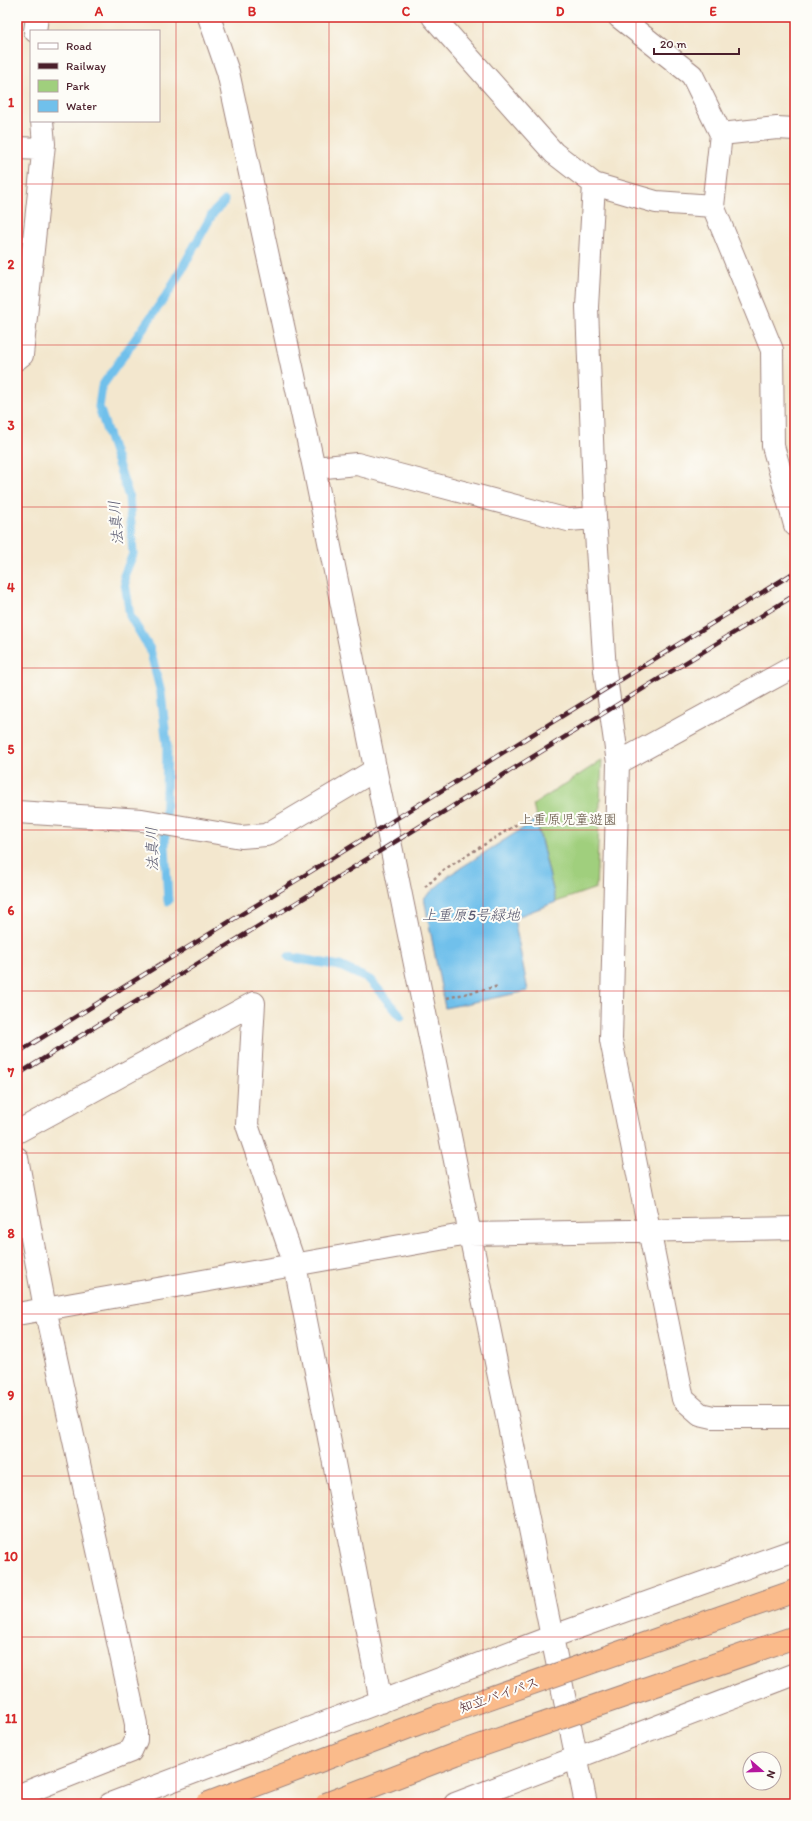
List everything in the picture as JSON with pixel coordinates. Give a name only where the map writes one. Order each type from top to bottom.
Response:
[{"type":"highway","name":"知立バイパス","points":[[206,1804],[441,1715],[795,1591]]},
{"type":"highway","points":[[326,1804],[456,1754],[795,1637]]},
{"type":"street","points":[[35,30],[37,17]]},
{"type":"street","points":[[209,17],[228,72],[314,468],[468,1234],[586,1804]]},
{"type":"street","points":[[432,17],[554,152],[594,184],[656,202],[713,206]]},
{"type":"street","points":[[619,17],[692,75],[721,134],[713,206],[772,350],[773,446],[795,525]]},
{"type":"street","points":[[17,359],[22,355],[43,149],[42,122]]},
{"type":"street","points":[[721,134],[777,128],[795,129]]},
{"type":"street","points":[[17,148],[43,149]]},
{"type":"street","points":[[594,184],[587,307],[596,518],[605,671],[618,763],[611,1040],[683,1399],[700,1414],[713,1417],[795,1416]]},
{"type":"street","points":[[314,468],[357,464],[568,520],[596,518]]},
{"type":"street","points":[[618,763],[795,666]]},
{"type":"street","points":[[17,812],[142,820],[241,837],[266,835],[375,770]]},
{"type":"street","points":[[17,1132],[254,1003],[247,1125],[295,1265],[381,1702]]},
{"type":"street","points":[[17,1158],[45,1308],[136,1724],[136,1740],[131,1751],[17,1796]]},
{"type":"street","points":[[17,1314],[468,1234],[795,1228]]},
{"type":"street","points":[[110,1804],[552,1637],[795,1550]]},
{"type":"street","points":[[455,1804],[795,1674]]},
{"type":"path","points":[[422,889],[445,869],[534,813]]},
{"type":"path","points":[[446,999],[499,986]]},
{"type":"green space","name":"上重原児童遊園","points":[[602,760],[596,888],[556,902],[533,805]]},
{"type":"water","name":"上重原5号緑地","points":[[536,820],[556,902],[514,918],[528,991],[445,1008],[424,898],[451,874]]},
{"type":"waterway","name":"法真川","points":[[168,901],[165,846],[167,746],[161,693],[150,649],[130,616],[124,576],[133,554],[129,497],[99,407],[102,386],[170,290],[213,213],[225,201]]},
{"type":"waterway","name":"法真川","points":[[289,957],[340,966],[370,980],[401,1016]]},
{"type":"railway","points":[[17,1053],[795,572]]},
{"type":"railway","points":[[17,1075],[795,595]]}]
